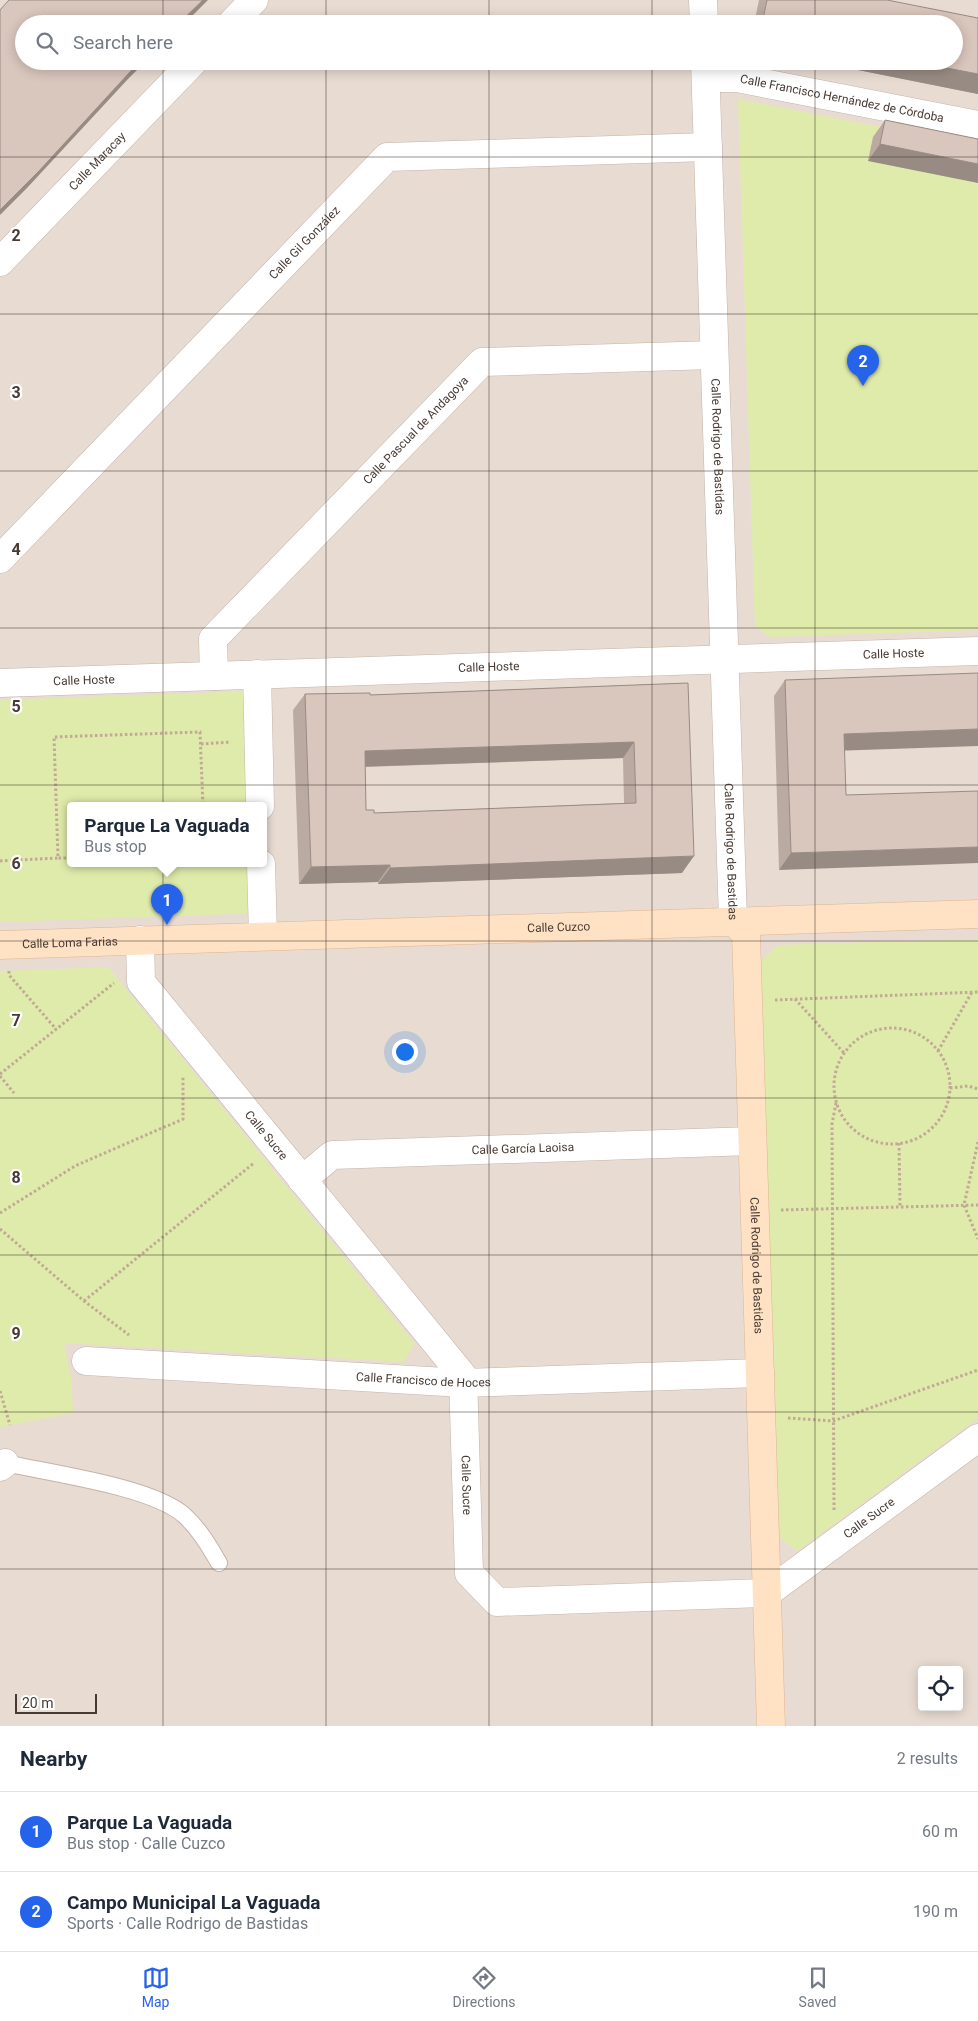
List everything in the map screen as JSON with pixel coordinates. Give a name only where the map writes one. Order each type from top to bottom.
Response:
[{"type":"main road","name":"Calle Cuzco","points":[[140,940],[978,914]]},
{"type":"main road","name":"Calle Rodrigo de Bastidas","points":[[733,921],[746,934],[770,1726]]},
{"type":"main road","name":"Calle Loma Farias","points":[[0,945],[140,940]]},
{"type":"street","points":[[240,15],[254,0]]},
{"type":"street","points":[[703,0],[704,15]]},
{"type":"street","name":"Calle Maracay","points":[[0,262],[185,70]]},
{"type":"street","name":"Calle Francisco Hernández de Córdoba","points":[[705,70],[737,78],[978,125]]},
{"type":"street","name":"Calle Rodrigo de Bastidas","points":[[705,70],[733,921]]},
{"type":"street","name":"Calle Gil González","points":[[0,559],[387,157],[708,147]]},
{"type":"street","name":"Calle Pascual de Andagoya","points":[[214,676],[213,639],[482,362],[714,354]]},
{"type":"street","name":"Calle Hoste","points":[[0,683],[978,651]]},
{"type":"street","points":[[257,674],[260,802]]},
{"type":"street","points":[[261,867],[263,936]]},
{"type":"street","name":"Calle Sucre","points":[[140,940],[141,982],[463,1376],[469,1573],[497,1602],[767,1593],[978,1438]]},
{"type":"street","name":"Calle García Laoisa","points":[[302,1180],[332,1155],[752,1141]]},
{"type":"street","name":"Calle Francisco de Hoces","points":[[86,1361],[463,1383],[760,1373]]},
{"type":"lane","points":[[3,1465],[128,1490],[158,1500],[184,1515],[202,1534],[219,1563]]},
{"type":"path","points":[[58,858],[54,738],[200,732],[203,802]]},
{"type":"path","points":[[0,860],[67,858]]},
{"type":"path","points":[[9,970],[9,975],[56,1029]]},
{"type":"path","points":[[14,1093],[0,1075],[118,980]]},
{"type":"path","points":[[938,1051],[972,992]]},
{"type":"path","points":[[770,1000],[978,992]]},
{"type":"path","points":[[795,999],[844,1053]]},
{"type":"path","points":[[834,1514],[832,1421],[832,1124],[836,1103],[833,1084],[835,1072],[844,1053],[858,1039],[876,1030],[905,1029],[924,1037],[938,1051],[948,1068],[950,1088],[948,1103],[939,1121],[924,1135],[907,1142],[886,1144],[867,1138],[850,1127],[836,1103]]},
{"type":"path","points":[[0,1213],[75,1166],[183,1119],[183,1068]]},
{"type":"path","points":[[950,1088],[968,1086],[978,1089]]},
{"type":"path","points":[[978,1142],[964,1205],[978,1239]]},
{"type":"path","points":[[899,1143],[900,1206]]},
{"type":"path","points":[[84,1301],[255,1162]]},
{"type":"path","points":[[778,1210],[978,1205]]},
{"type":"path","points":[[0,1229],[84,1301],[130,1336]]},
{"type":"path","points":[[785,1418],[832,1421],[978,1370]]},
{"type":"path","points":[[0,1391],[10,1425]]},
{"type":"shaded area","points":[[0,0],[978,0],[978,1726],[0,1726]]},
{"type":"green space","points":[[738,99],[978,146],[978,630],[770,637],[755,626]]},
{"type":"green space","points":[[258,691],[260,802],[67,802],[67,867],[261,867],[263,913],[0,922],[0,700]]},
{"type":"green space","points":[[978,939],[978,1418],[797,1551],[779,1537],[760,963],[777,945]]},
{"type":"green space","points":[[108,967],[414,1343],[404,1362],[64,1343],[71,1377],[73,1413],[0,1427],[0,971]]},
{"type":"building","points":[[9,0],[203,0],[187,15],[15,15],[15,70],[132,70],[39,171],[0,210],[0,10]]},
{"type":"building","points":[[767,0],[887,0],[963,15],[764,15]]},
{"type":"building","points":[[963,15],[978,18],[978,74],[957,70],[963,70]]},
{"type":"building","points":[[885,120],[978,139],[978,164],[880,144]]},
{"type":"building","points":[[978,673],[978,729],[844,734],[846,795],[978,791],[978,847],[791,853],[785,680]]},
{"type":"building","points":[[688,683],[694,856],[390,868],[390,865],[311,867],[305,694],[370,693],[370,695]],"holes":[[[634,742],[636,803],[374,813],[374,810],[366,810],[365,751]]]},
{"type":"place","name":"Campo Municipal La Vaguada","points":[[863,386]]},
{"type":"place","name":"Parque La Vaguada","points":[[167,925]]}]
